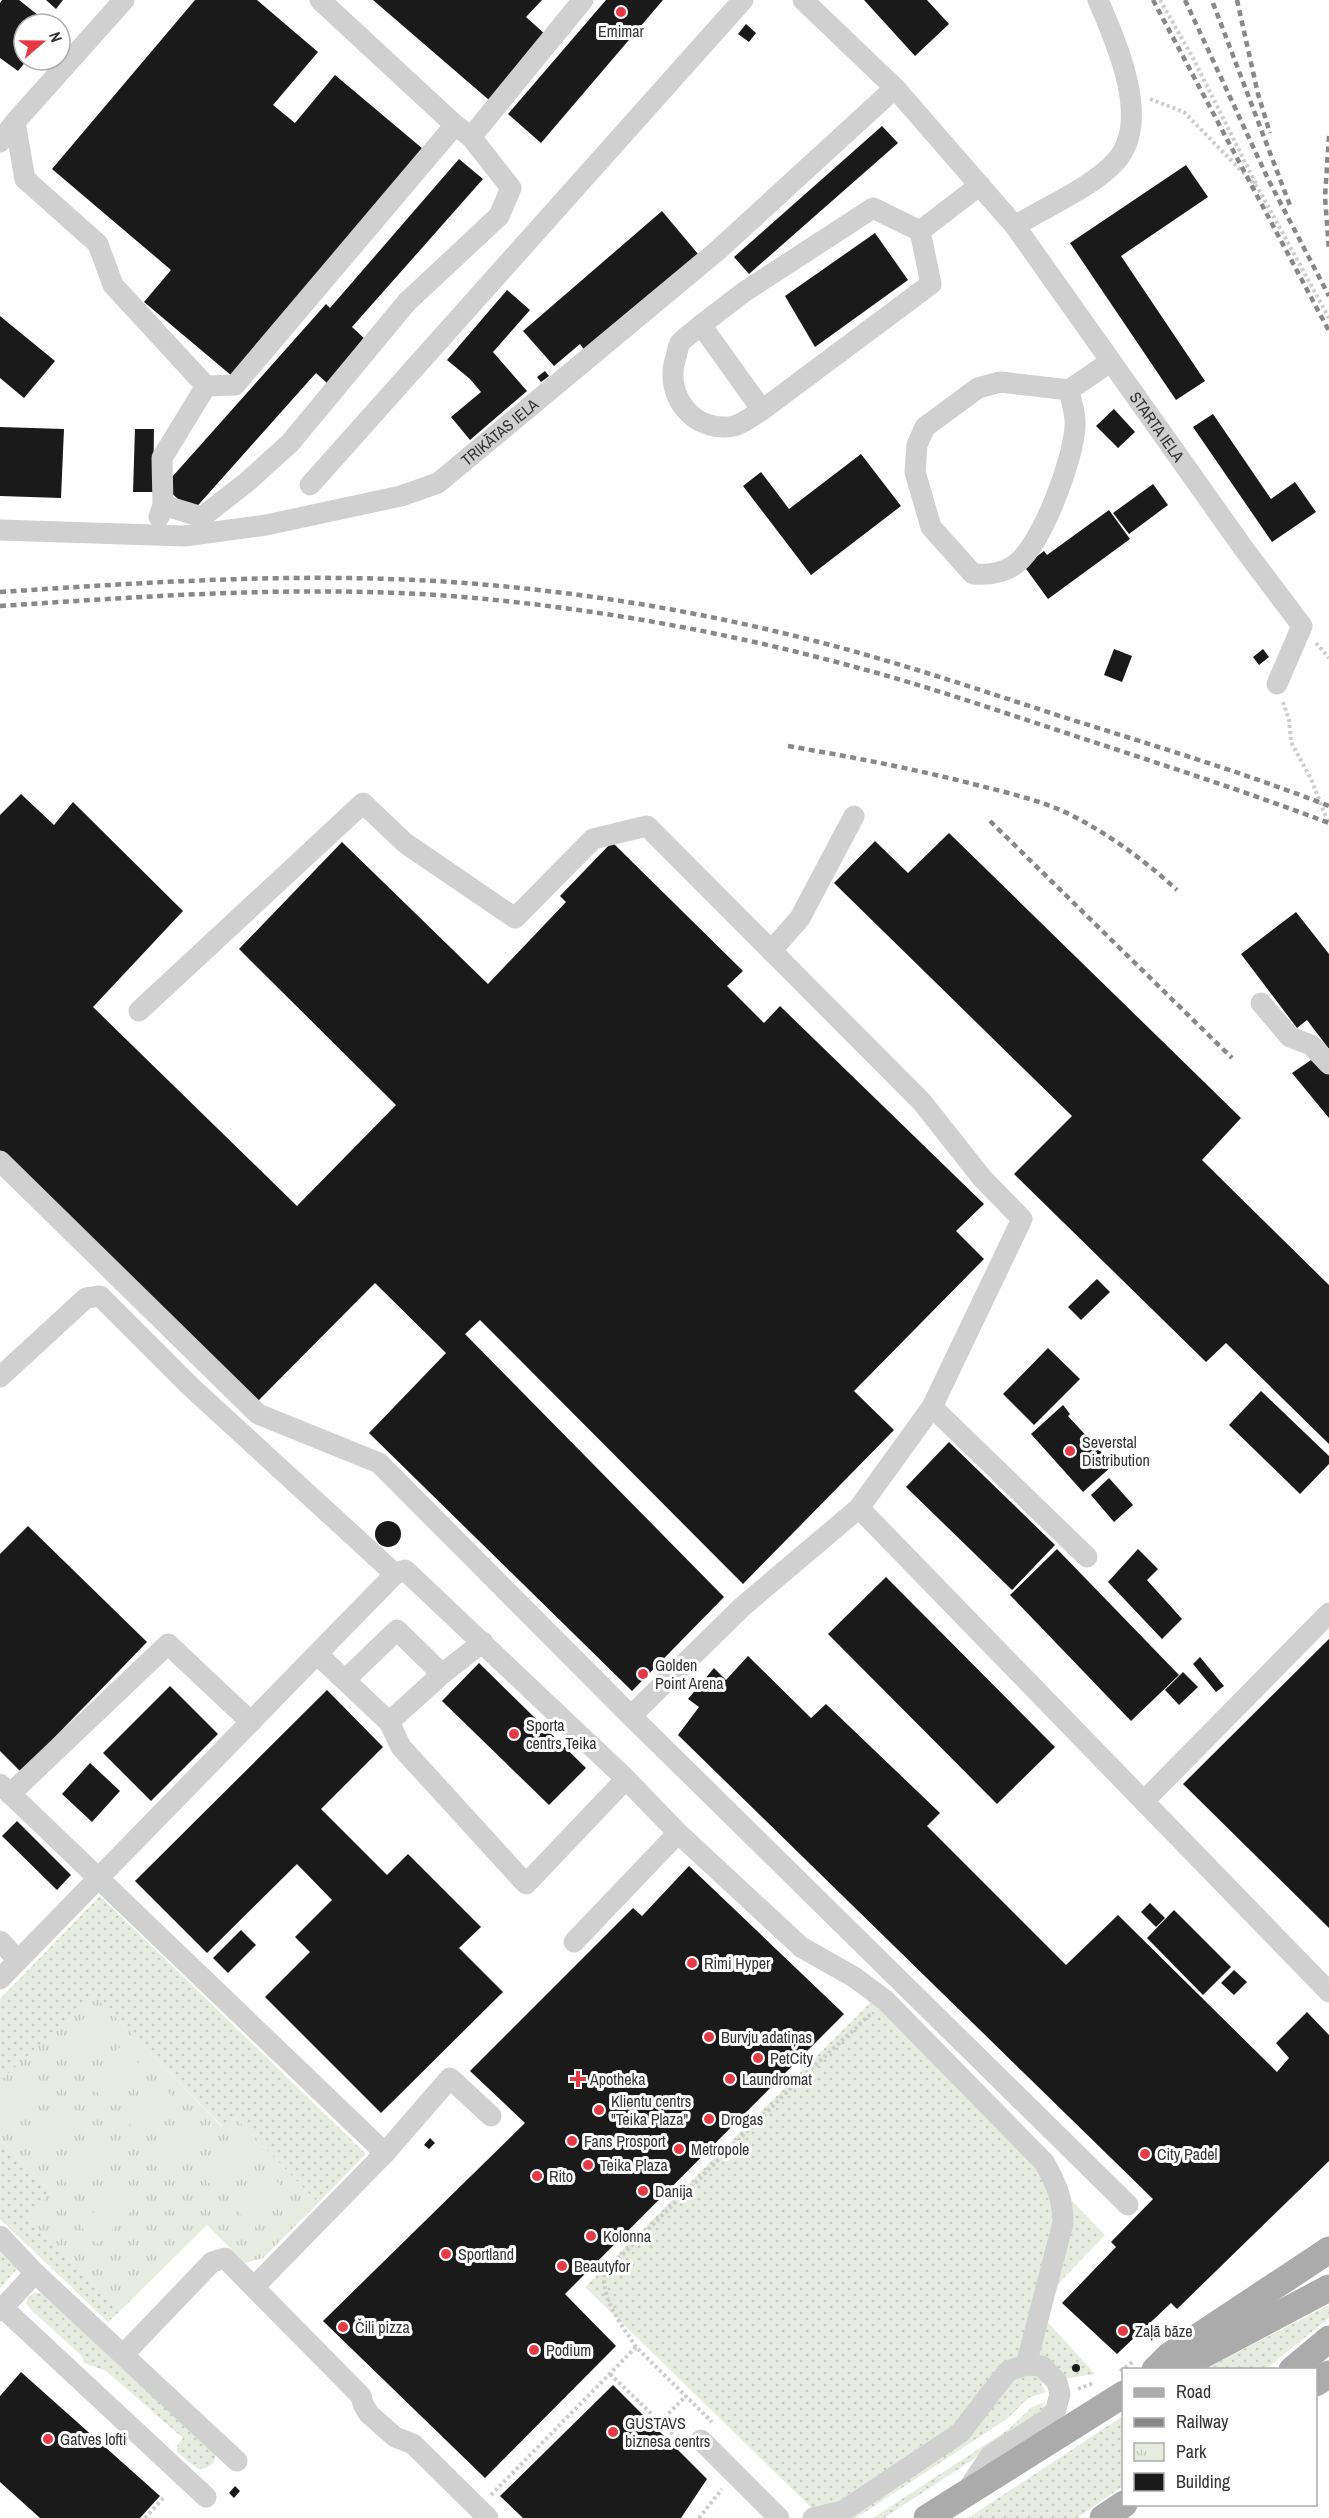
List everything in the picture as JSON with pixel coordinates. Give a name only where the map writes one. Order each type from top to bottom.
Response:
[{"type":"main road","points":[[1145,2366],[1168,2356],[1329,2250]]},
{"type":"main road","points":[[1180,2368],[1329,2288]]},
{"type":"main road","points":[[1294,2368],[1329,2339]]},
{"type":"main road","points":[[927,2518],[1119,2384]]},
{"type":"main road","points":[[1103,2518],[1122,2505]]},
{"type":"street","points":[[0,142],[15,122],[124,0]]},
{"type":"street","points":[[163,505],[202,517],[247,482],[290,443],[407,302],[499,216],[511,188],[463,131],[320,0]]},
{"type":"street","points":[[15,122],[26,179],[98,244],[113,285],[206,386],[235,385],[584,0]]},
{"type":"street","points":[[310,485],[742,0]]},
{"type":"street","name":"STARTA IELA","points":[[803,0],[895,88],[1015,226],[1110,362],[1302,626],[1277,684]]},
{"type":"street","points":[[1015,226],[1100,175],[1117,160],[1129,136],[1131,91],[1112,33],[1098,0]]},
{"type":"street","name":"TRIKĀTAS IELA","points":[[0,530],[185,536],[266,525],[401,496],[438,483],[717,251],[895,88]]},
{"type":"street","points":[[920,231],[980,184]]},
{"type":"street","points":[[873,208],[920,231],[931,284],[762,410],[735,426],[714,427],[696,420],[686,412],[677,395],[672,378],[672,367],[680,344],[701,325],[744,292],[873,208]]},
{"type":"street","points":[[701,325],[762,410]]},
{"type":"street","points":[[1069,390],[1076,424],[1072,449],[1054,506],[1031,546],[1014,566],[989,575],[973,574],[931,527],[915,472],[917,446],[925,427],[978,388],[1000,382],[1069,390],[1110,362]]},
{"type":"street","points":[[153,535],[163,505],[162,458],[206,386]]},
{"type":"street","points":[[139,1011],[363,803],[405,843],[516,918],[593,839],[646,826],[922,1102],[982,1179],[1022,1219],[932,1407],[859,1508],[742,1607],[631,1716]]},
{"type":"street","points":[[771,951],[800,918],[854,816]]},
{"type":"street","points":[[1261,1003],[1290,1037],[1311,1045],[1329,1064]]},
{"type":"street","points":[[0,1161],[258,1414],[379,1463],[631,1716],[1128,2205]]},
{"type":"street","points":[[4,1366],[86,1298],[100,1296],[190,1387],[395,1574]]},
{"type":"street","points":[[932,1407],[1087,1557]]},
{"type":"street","points":[[859,1508],[1329,1992]]},
{"type":"street","points":[[0,1979],[395,1574],[405,1570],[413,1574],[627,1779],[678,1833],[801,1947],[854,1977],[885,2000],[1044,2162],[1057,2185],[1063,2205],[1060,2239],[1039,2307],[1026,2365]]},
{"type":"street","points":[[1143,1801],[1329,1613]]},
{"type":"street","points":[[345,1680],[397,1630],[442,1674]]},
{"type":"street","points":[[389,1722],[442,1674],[483,1642]]},
{"type":"street","points":[[251,1722],[168,1644],[5,1789],[385,2153]]},
{"type":"street","points":[[317,1654],[389,1722],[401,1747],[526,1884],[627,1779]]},
{"type":"street","points":[[574,1942],[678,1833]]},
{"type":"street","points":[[0,1941],[18,1960]]},
{"type":"street","points":[[254,2287],[385,2153],[450,2078],[491,2116]]},
{"type":"street","points":[[999,2115],[1018,2097]]},
{"type":"street","points":[[0,2236],[35,2273],[237,2461]]},
{"type":"street","points":[[123,2355],[212,2262],[225,2258],[361,2396],[369,2414],[394,2437],[413,2444],[483,2513]]},
{"type":"street","points":[[35,2273],[1,2309],[206,2497]]},
{"type":"street","points":[[813,2518],[843,2511],[960,2433],[1008,2370],[1026,2365],[1042,2366],[1057,2382],[1060,2394],[1056,2409],[1047,2418],[991,2455],[966,2492]]},
{"type":"street","points":[[701,2438],[779,2518]]},
{"type":"street","points":[[1113,2518],[1122,2506]]},
{"type":"path","points":[[1160,0],[1193,58],[1258,188],[1329,318]]},
{"type":"path","points":[[1131,91],[1184,112],[1258,188]]},
{"type":"path","points":[[1277,684],[1289,720],[1291,742],[1311,779],[1329,825]]},
{"type":"path","points":[[701,2438],[686,2396],[636,2347],[610,2305],[603,2283],[605,2272],[801,2078],[885,2000]]},
{"type":"path","points":[[483,2513],[636,2347]]},
{"type":"path","points":[[610,2374],[660,2422],[701,2438]]},
{"type":"path","points":[[1060,2394],[1097,2382]]},
{"type":"path","points":[[660,2422],[686,2396]]},
{"type":"path","points":[[699,2518],[725,2485]]},
{"type":"path","points":[[145,2518],[165,2496]]},
{"type":"green space","points":[[100,1896],[366,2154],[318,2203],[235,2117],[223,2127],[94,1996],[0,2081],[0,1999]]},
{"type":"green space","points":[[94,1995],[222,2127],[235,2117],[318,2203],[263,2258],[245,2263],[207,2225],[121,2310],[27,2218],[51,2192],[0,2140],[0,2081]]},
{"type":"green space","points":[[875,1998],[1105,2235],[1035,2308],[1095,2374],[1044,2382],[1041,2385],[1046,2392],[1028,2398],[1008,2418],[856,2518],[822,2518],[585,2287]]},
{"type":"green space","points":[[89,2013],[107,2031],[72,2066],[54,2048]]},
{"type":"green space","points":[[121,2046],[139,2064],[104,2099],[86,2081]]},
{"type":"green space","points":[[28,2073],[46,2091],[11,2126],[0,2115],[0,2100]]},
{"type":"green space","points":[[156,2080],[174,2098],[139,2133],[120,2115]]},
{"type":"green space","points":[[62,2108],[81,2126],[46,2161],[28,2143]]},
{"type":"green space","points":[[190,2116],[209,2134],[174,2169],[155,2150]]},
{"type":"green space","points":[[0,2140],[51,2192],[27,2218],[121,2310],[108,2322],[0,2219]]},
{"type":"green space","points":[[236,2140],[254,2158],[219,2193],[201,2175]]},
{"type":"green space","points":[[96,2142],[114,2161],[79,2195],[61,2177]]},
{"type":"green space","points":[[271,2175],[289,2194],[254,2228],[236,2210]]},
{"type":"green space","points":[[115,2191],[133,2209],[98,2244],[80,2226]]},
{"type":"green space","points":[[0,2252],[17,2269],[0,2288]]},
{"type":"green space","points":[[34,2293],[41,2293],[216,2453],[214,2463],[206,2468],[198,2469],[177,2452],[177,2446],[183,2438],[106,2371],[84,2363],[82,2356],[26,2303],[28,2297]]},
{"type":"green space","points":[[1329,2305],[1329,2318],[1267,2368],[1207,2368]]},
{"type":"green space","points":[[1045,2402],[1044,2410],[1021,2428],[884,2518],[873,2518],[1009,2429],[1032,2407]]},
{"type":"green space","points":[[1122,2417],[1122,2487],[1077,2518],[968,2518]]},
{"type":"building","points":[[2,0],[19,0],[34,12],[12,12],[12,67],[0,58],[0,3]]},
{"type":"building","points":[[46,0],[63,0],[56,9]]},
{"type":"building","points":[[195,0],[257,0],[318,52],[273,105],[295,123],[335,75],[423,149],[232,376],[144,302],[171,270],[52,169]]},
{"type":"building","points":[[373,0],[542,0],[526,17],[546,35],[489,100]]},
{"type":"building","points":[[606,0],[663,0],[541,143],[508,114]]},
{"type":"building","points":[[864,0],[927,0],[949,24],[915,56]]},
{"type":"building","points":[[746,24],[756,33],[749,42],[738,34]]},
{"type":"building","points":[[882,126],[898,143],[749,274],[734,257]]},
{"type":"building","points":[[459,159],[483,179],[352,327],[367,341],[328,384],[316,373],[192,512],[164,486],[326,304],[330,308]]},
{"type":"building","points":[[1186,165],[1208,197],[1121,256],[1205,381],[1176,400],[1070,243]]},
{"type":"building","points":[[662,211],[698,254],[585,351],[580,344],[554,366],[523,331]]},
{"type":"building","points":[[875,233],[908,280],[815,347],[785,296]]},
{"type":"building","points":[[507,290],[530,310],[493,352],[527,391],[470,440],[451,417],[481,392],[470,379],[447,360]]},
{"type":"building","points":[[0,316],[55,361],[24,398],[0,378]]},
{"type":"building","points":[[545,371],[549,376],[541,382],[537,377]]},
{"type":"building","points":[[1114,409],[1135,432],[1118,448],[1096,426]]},
{"type":"building","points":[[1213,414],[1271,499],[1295,482],[1316,512],[1272,542],[1193,427]]},
{"type":"building","points":[[0,427],[64,429],[61,498],[0,496]]},
{"type":"building","points":[[135,429],[154,429],[153,492],[133,492]]},
{"type":"building","points":[[861,454],[901,506],[811,575],[743,486],[761,472],[789,509]]},
{"type":"building","points":[[1153,484],[1168,505],[1129,534],[1113,513]]},
{"type":"building","points":[[1109,510],[1130,539],[1048,599],[1024,566],[1044,551],[1047,555]]},
{"type":"building","points":[[1114,649],[1132,656],[1122,682],[1104,675]]},
{"type":"building","points":[[1263,649],[1269,657],[1259,665],[1253,657]]},
{"type":"building","points":[[21,794],[54,825],[73,802],[183,911],[93,1007],[297,1206],[396,1105],[239,949],[342,842],[488,984],[566,902],[560,896],[612,842],[743,971],[727,986],[764,1023],[780,1006],[984,1204],[956,1231],[984,1259],[854,1391],[894,1430],[743,1584],[480,1320],[465,1334],[724,1597],[632,1691],[369,1433],[446,1353],[375,1283],[256,1403],[0,1152],[0,815]]},
{"type":"building","points":[[949,833],[1241,1118],[1202,1160],[1329,1285],[1329,1444],[1226,1343],[1206,1362],[1014,1174],[1072,1116],[834,883],[875,841],[908,873]]},
{"type":"building","points":[[1296,912],[1329,954],[1329,1049],[1307,1020],[1297,1028],[1241,954]]},
{"type":"building","points":[[1314,1058],[1329,1073],[1329,1118],[1292,1073]]},
{"type":"building","points":[[1097,1279],[1110,1292],[1081,1320],[1068,1307]]},
{"type":"building","points":[[1048,1348],[1080,1379],[1034,1425],[1003,1394]]},
{"type":"building","points":[[1261,1391],[1329,1456],[1329,1464],[1300,1494],[1229,1425]]},
{"type":"building","points":[[1063,1405],[1070,1414],[1068,1416],[1113,1465],[1083,1492],[1031,1434]]},
{"type":"building","points":[[949,1442],[1055,1545],[1012,1590],[906,1487]]},
{"type":"building","points":[[1109,1478],[1133,1505],[1114,1522],[1091,1495]]},
{"type":"building","points":[[388,1521],[397,1525],[401,1534],[397,1543],[388,1547],[379,1543],[375,1534],[379,1525]]},
{"type":"building","points":[[28,1526],[147,1642],[21,1772],[0,1751],[0,1554]]},
{"type":"building","points":[[1057,1549],[1179,1675],[1131,1721],[1010,1595]]},
{"type":"building","points":[[1138,1549],[1158,1569],[1147,1580],[1182,1619],[1162,1639],[1108,1582]]},
{"type":"building","points":[[886,1577],[1055,1747],[997,1804],[828,1634]]},
{"type":"building","points":[[1329,1639],[1329,1928],[1183,1784]]},
{"type":"building","points":[[748,1656],[811,1718],[826,1704],[940,1813],[927,1826],[1066,1965],[1118,1915],[1277,2072],[1289,2058],[1276,2043],[1307,2012],[1329,2035],[1329,2161],[1177,2309],[1171,2303],[1117,2354],[1062,2303],[1116,2247],[1111,2242],[1153,2199],[678,1735],[699,1707],[688,1699],[714,1668],[726,1680]]},
{"type":"building","points":[[1200,1657],[1224,1686],[1216,1692],[1193,1664]]},
{"type":"building","name":"Sporta centrs Teika","points":[[479,1663],[586,1768],[549,1805],[442,1701]]},
{"type":"building","points":[[1183,1672],[1198,1687],[1179,1705],[1165,1690]]},
{"type":"building","points":[[170,1686],[218,1734],[151,1801],[103,1753]]},
{"type":"building","points":[[327,1690],[383,1747],[321,1809],[387,1875],[408,1854],[481,1927],[459,1948],[503,1992],[381,2113],[265,1997],[310,1952],[295,1937],[332,1900],[297,1864],[207,1953],[135,1881]]},
{"type":"building","points":[[90,1763],[120,1791],[92,1822],[62,1794]]},
{"type":"building","points":[[17,1821],[71,1875],[57,1890],[2,1836]]},
{"type":"building","name":"Teika Plaza","points":[[689,1866],[844,2014],[565,2294],[616,2346],[485,2478],[323,2321],[525,2123],[470,2071],[633,1908],[642,1916]]},
{"type":"building","points":[[1150,1903],[1165,1918],[1156,1927],[1141,1912]]},
{"type":"building","points":[[1174,1910],[1231,1967],[1203,1995],[1147,1938]]},
{"type":"building","points":[[241,1930],[256,1945],[228,1973],[213,1958]]},
{"type":"building","points":[[1234,1970],[1247,1982],[1234,1995],[1221,1983]]},
{"type":"building","points":[[430,2138],[435,2143],[429,2149],[424,2145]]},
{"type":"building","points":[[1076,2364],[1080,2368],[1076,2372],[1072,2368]]},
{"type":"building","name":"Gatves lofti","points":[[21,2372],[160,2496],[140,2518],[40,2518],[0,2482],[0,2396]]},
{"type":"building","name":"GUSTAVS biznesa centrs","points":[[613,2385],[707,2479],[681,2518],[523,2518],[500,2496]]},
{"type":"building","points":[[235,2486],[240,2491],[234,2498],[229,2493]]},
{"type":"railway","points":[[1153,0],[1329,331]]},
{"type":"railway","points":[[1185,0],[1268,179],[1329,296]]},
{"type":"railway","points":[[1237,0],[1258,94],[1270,133]]},
{"type":"railway","points":[[1213,3],[1291,208]]},
{"type":"railway","points":[[1329,136],[1325,197],[1329,250]]},
{"type":"railway","points":[[0,592],[169,582],[338,578],[494,585],[581,595],[710,617],[863,654],[1197,759],[1329,806]]},
{"type":"railway","points":[[0,606],[226,593],[395,593],[502,601],[655,622],[755,642],[880,674],[1159,764],[1329,823]]},
{"type":"railway","points":[[788,746],[930,774],[1047,805],[1069,814],[1112,839],[1152,868],[1177,890]]},
{"type":"railway","points":[[990,821],[1232,1058]]},
{"type":"place","name":"Emimar","points":[[621,12]]},
{"type":"place","name":"Severstal Distribution","points":[[1070,1451]]},
{"type":"place","name":"Golden Point Arena","points":[[643,1674]]},
{"type":"place","name":"Sporta centrs Teika","points":[[514,1734]]},
{"type":"place","name":"Rimi Hyper","points":[[692,1963]]},
{"type":"place","name":"Burvju adatiņas","points":[[709,2037]]},
{"type":"place","name":"PetCity","points":[[758,2058]]},
{"type":"place","name":"Apotheka","points":[[578,2079]]},
{"type":"place","name":"Laundromat","points":[[730,2079]]},
{"type":"place","name":"Klientu centrs \"Teika Plaza\"","points":[[599,2110]]},
{"type":"place","name":"Drogas","points":[[709,2119]]},
{"type":"place","name":"Fans Prosport","points":[[572,2141]]},
{"type":"place","name":"Metropole","points":[[679,2149]]},
{"type":"place","name":"City Padel","points":[[1145,2154]]},
{"type":"place","name":"Teika Plaza","points":[[588,2165]]},
{"type":"place","name":"Rito","points":[[537,2176]]},
{"type":"place","name":"Danija","points":[[643,2191]]},
{"type":"place","name":"Kolonna","points":[[591,2236]]},
{"type":"place","name":"Sportland","points":[[446,2254]]},
{"type":"place","name":"Beautyfor","points":[[562,2266]]},
{"type":"place","name":"Čili pizza","points":[[343,2327]]},
{"type":"place","name":"Zaļā bāze","points":[[1123,2331]]},
{"type":"place","name":"Podium","points":[[534,2350]]},
{"type":"place","name":"GUSTAVS biznesa centrs","points":[[613,2432]]},
{"type":"place","name":"Gatves lofti","points":[[48,2439]]}]
